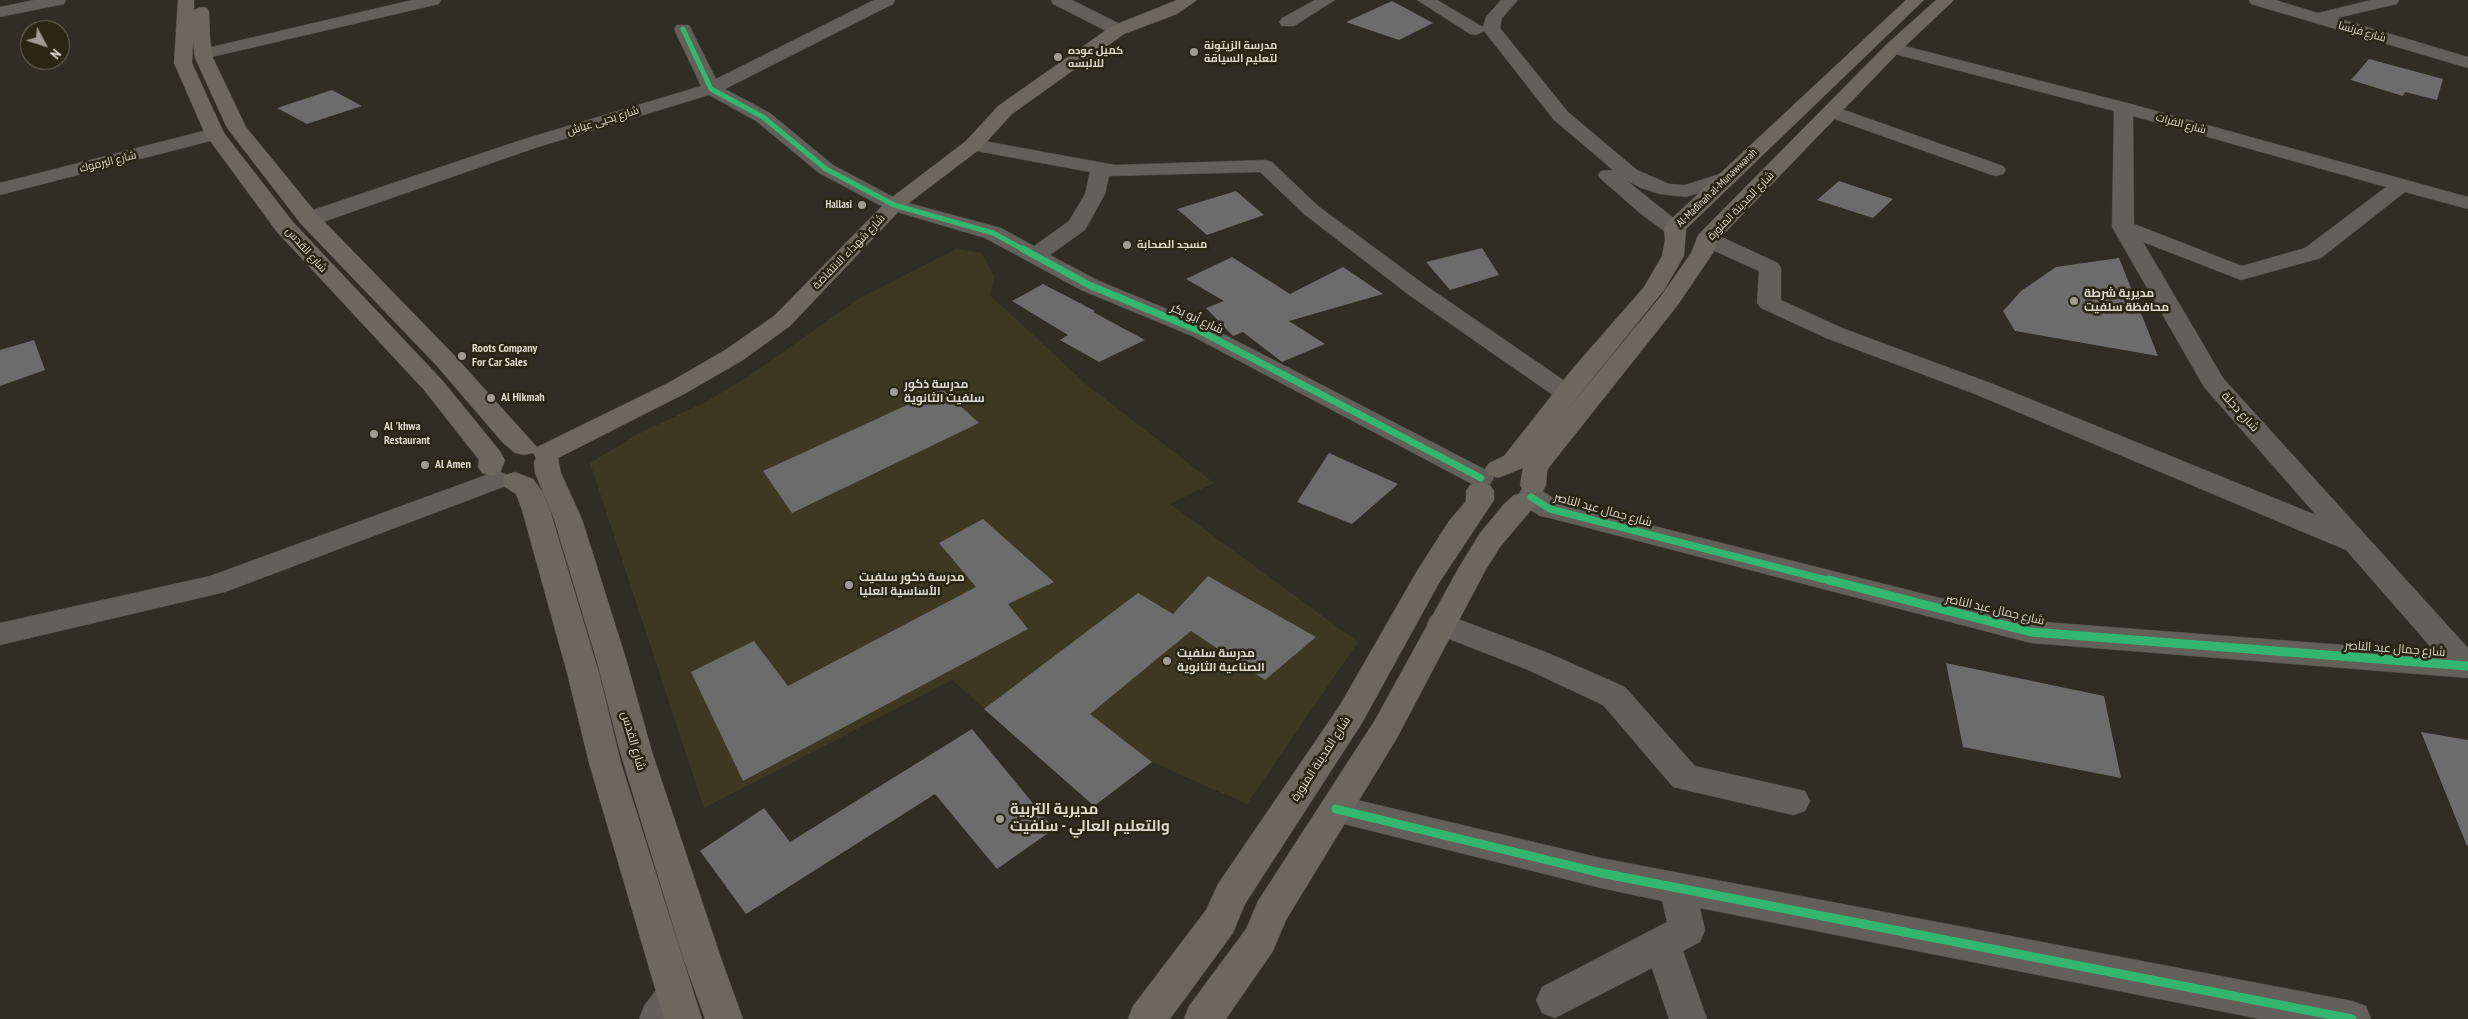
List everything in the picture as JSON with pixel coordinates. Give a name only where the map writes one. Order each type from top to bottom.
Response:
[{"type":"main road","name":"شارع القدس","points":[[186,0],[183,63],[215,134],[286,227],[433,385],[490,456],[501,476],[523,485],[528,491],[536,510],[583,673],[604,763],[672,1011]]},
{"type":"main road","name":"شارع القدس","points":[[201,0],[200,24],[203,54],[237,128],[309,219],[452,367],[512,437],[539,454],[568,520],[606,643],[638,761],[699,949],[724,1019]]},
{"type":"main road","name":"شارع شهداء الانتفاضة","points":[[501,476],[536,474],[539,454],[677,388],[734,355],[782,321],[894,206],[973,145],[1005,110],[1118,30],[1171,10],[1188,0]]},
{"type":"main road","name":"Al-Madīnah al-Munawwarah","points":[[1486,479],[1513,462],[1566,393],[1653,290],[1664,275],[1673,256],[1676,240],[1675,228],[1916,0]]},
{"type":"main road","name":"شارع المدينة المنورة","points":[[1203,1019],[1260,939],[1270,912],[1386,730],[1442,624],[1490,540],[1529,495],[1534,471],[1540,462],[1669,301],[1702,253],[1707,239],[1893,48],[1946,0]]},
{"type":"main road","name":"شارع المدينة المنورة","points":[[1147,1019],[1220,921],[1232,895],[1351,714],[1427,578],[1459,528],[1476,507],[1486,479]]},
{"type":"main road","points":[[1486,479],[1485,497],[1497,504],[1516,505],[1529,495]]},
{"type":"street","points":[[0,12],[58,0]]},
{"type":"street","points":[[203,54],[434,0]]},
{"type":"street","name":"شارع يحيى عياش","points":[[309,219],[528,144],[711,89],[887,0]]},
{"type":"street","points":[[1059,0],[1118,30]]},
{"type":"street","points":[[1288,22],[1327,0]]},
{"type":"street","points":[[1425,0],[1451,15],[1482,26],[1561,116],[1630,174],[1648,184],[1667,190],[1686,191],[1729,177]]},
{"type":"street","points":[[1482,26],[1499,0]]},
{"type":"street","points":[[1482,26],[1494,17],[1510,0]]},
{"type":"street","name":"شارع فرنسا","points":[[2257,0],[2468,64]]},
{"type":"street","points":[[2316,18],[2392,0]]},
{"type":"street","points":[[1482,26],[1493,50],[1545,118],[1648,210],[1675,228]]},
{"type":"street","points":[[683,29],[711,89]]},
{"type":"street","name":"شارع الفرات","points":[[1893,48],[2124,108],[2468,203]]},
{"type":"street","name":"شارع أبو بكر","points":[[711,89],[763,117],[826,169],[894,206],[993,233],[1089,285],[1200,331],[1486,479]]},
{"type":"street","points":[[2124,108],[2123,227],[2241,273],[2313,254],[2401,184]]},
{"type":"street","points":[[1832,112],[1996,170]]},
{"type":"street","name":"ِشارع اليرموك","points":[[0,189],[215,134]]},
{"type":"street","points":[[973,145],[1115,172],[1265,166],[1311,210],[1417,290],[1566,393]]},
{"type":"street","points":[[1035,256],[1077,224],[1096,194],[1101,169]]},
{"type":"street","name":"شارع دجلة","points":[[2123,227],[2213,382],[2467,666]]},
{"type":"street","points":[[1707,239],[1770,268],[1769,303],[1834,333],[1984,389],[2357,543]]},
{"type":"street","points":[[0,634],[215,585],[501,476]]},
{"type":"street","name":"شارع جمال عبد الناصر","points":[[1529,495],[1550,509],[2031,632],[2467,666]]},
{"type":"street","points":[[1442,624],[1537,661],[1614,696],[1685,777],[1794,801]]},
{"type":"street","points":[[1336,809],[1602,873],[2352,1019]]},
{"type":"street","points":[[1556,1000],[1687,930],[1677,888]]},
{"type":"street","points":[[1662,943],[1688,1019]]},
{"type":"shaded area","points":[[956,249],[982,253],[994,276],[990,295],[1086,384],[1214,483],[1170,504],[1358,642],[1247,804],[1152,762],[1094,806],[952,680],[704,808],[590,463],[638,434],[707,401],[749,376],[858,299]]},
{"type":"building","points":[[1392,1],[1433,23],[1399,40],[1346,22]]},
{"type":"building","points":[[2369,59],[2443,79],[2437,100],[2405,92],[2403,96],[2351,80]]},
{"type":"building","points":[[332,90],[362,106],[307,124],[277,108]]},
{"type":"building","points":[[1839,181],[1893,199],[1873,218],[1817,200]]},
{"type":"building","points":[[1236,191],[1264,215],[1207,235],[1177,209]]},
{"type":"building","points":[[1482,248],[1499,275],[1450,290],[1426,262]]},
{"type":"building","points":[[1232,257],[1290,294],[1343,267],[1383,294],[1289,321],[1325,344],[1282,362],[1243,332],[1233,336],[1206,308],[1224,301],[1186,279]]},
{"type":"building","name":"مديرية شرطة محافظة سلفيت","points":[[2119,258],[2158,356],[2015,331],[2003,311],[2021,291],[2056,267]]},
{"type":"building","points":[[1043,284],[1145,340],[1099,362],[1060,340],[1068,335],[1012,301]]},
{"type":"building","points":[[34,340],[45,370],[0,386],[0,350]]},
{"type":"building","name":"مدرسة ذكور سلفيت الثانوية","points":[[942,389],[979,423],[792,513],[763,471]]},
{"type":"building","points":[[1329,453],[1398,484],[1352,524],[1297,502]]},
{"type":"building","name":"مدرسة ذكور سلفيت الأساسية العليا","points":[[983,519],[1054,582],[1008,604],[1028,629],[743,781],[691,672],[754,641],[788,686],[976,587],[939,543]]},
{"type":"building","name":"مدرسة سلفيت الصناعية الثانوية","points":[[1208,576],[1316,637],[1265,680],[1191,631],[1090,714],[1152,762],[1094,806],[984,709],[1138,593],[1173,614]]},
{"type":"building","points":[[1946,663],[2104,696],[2121,778],[1963,747]]},
{"type":"building","name":"مديرية التربية والتعليم العالي - سلفيت","points":[[972,729],[1054,829],[997,869],[935,794],[746,914],[700,851],[764,808],[790,842]]},
{"type":"building","points":[[2421,732],[2468,740],[2467,846]]},
{"type":"cycle path","points":[[683,29],[711,89],[763,117],[826,169],[894,205],[993,233],[1089,285],[1200,331],[1481,478]]},
{"type":"cycle path","points":[[1531,497],[1550,509],[2031,632],[2468,666]]},
{"type":"cycle path","points":[[1336,809],[1601,873],[2352,1019]]},
{"type":"place","name":"مدرسة الزيتونة لتعليم السياقة","points":[[1194,52]]},
{"type":"place","name":"كميل عوده للالبسه","points":[[1058,57]]},
{"type":"place","name":"Hallasi","points":[[862,205]]},
{"type":"place","name":"مسجد الصحابة","points":[[1127,245]]},
{"type":"place","name":"مديرية شرطة محافظة سلفيت","points":[[2074,301]]},
{"type":"place","name":"Roots Company For Car Sales","points":[[462,356]]},
{"type":"place","name":"مدرسة ذكور سلفيت الثانوية","points":[[894,392]]},
{"type":"place","name":"Al Hikmah","points":[[491,398]]},
{"type":"place","name":"Al 'khwa Restaurant","points":[[374,434]]},
{"type":"place","name":"Al Amen","points":[[425,465]]},
{"type":"place","name":"مدرسة ذكور سلفيت الأساسية العليا","points":[[849,585]]},
{"type":"place","name":"مدرسة سلفيت الصناعية الثانوية","points":[[1167,661]]},
{"type":"place","name":"مديرية التربية والتعليم العالي - سلفيت","points":[[1000,819]]}]
